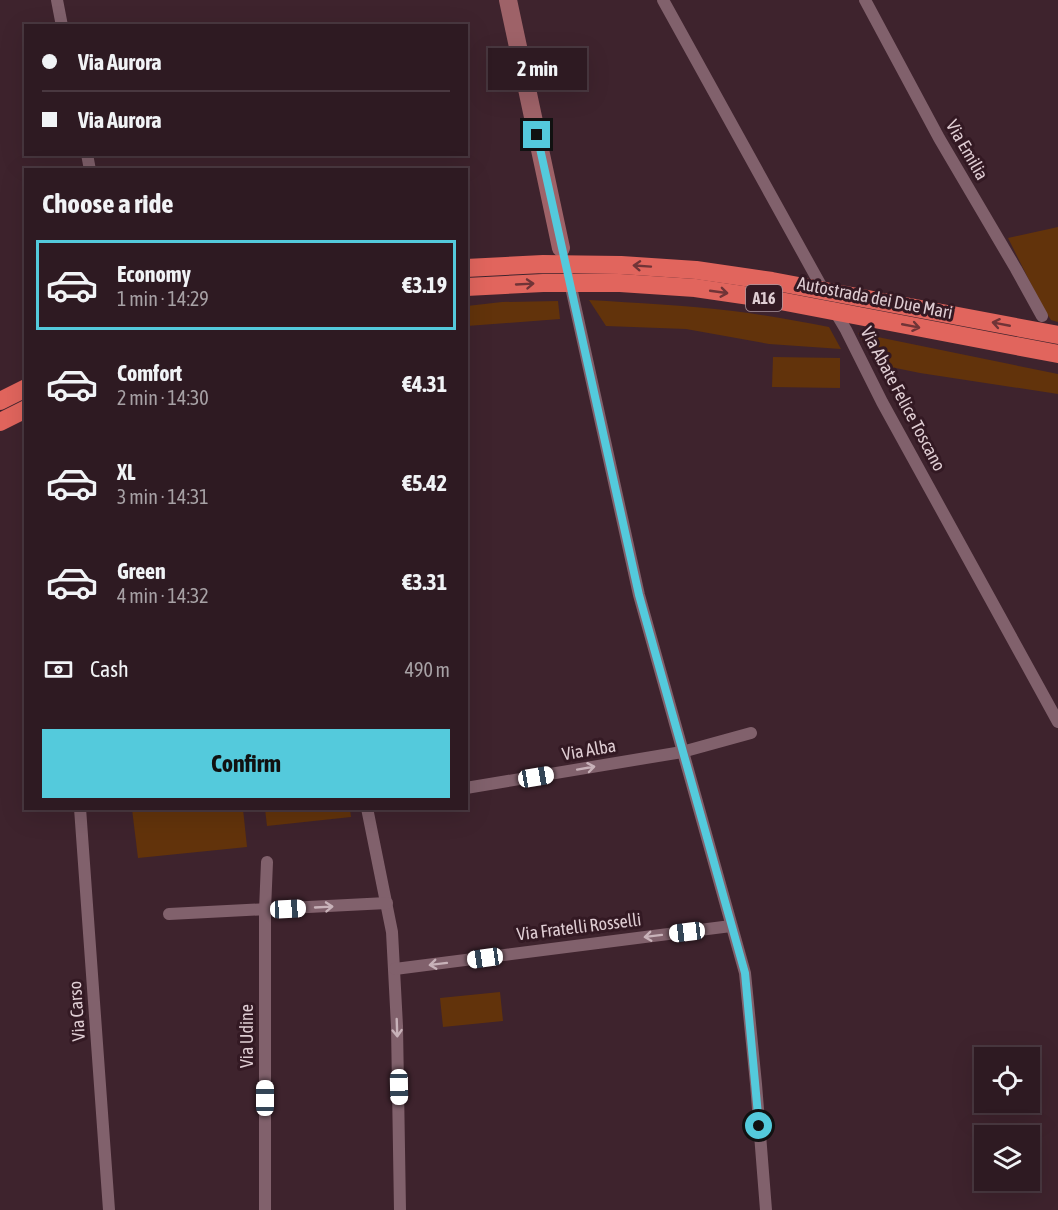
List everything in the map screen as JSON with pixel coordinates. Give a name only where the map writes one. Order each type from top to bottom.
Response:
[{"type":"highway","name":"Autostrada dei Due Mari","points":[[468,268],[543,264],[621,265],[696,270],[772,281],[1058,335]]},
{"type":"highway","name":"Autostrada dei Due Mari","points":[[468,287],[543,283],[620,283],[695,288],[780,301],[1058,354]]},
{"type":"highway","points":[[0,401],[24,389]]},
{"type":"highway","points":[[0,422],[24,409]]},
{"type":"street","points":[[57,0],[62,24]]},
{"type":"street","points":[[508,0],[639,595],[745,973],[766,1210]]},
{"type":"street","name":"Via Abate Felice Toscano","points":[[663,0],[846,330],[882,402],[1058,722]]},
{"type":"street","name":"Via Emilia","points":[[865,0],[939,138],[1042,315]]},
{"type":"street","name":"Via Alba","points":[[468,789],[682,752],[751,733]]},
{"type":"street","name":"Via Carso","points":[[80,810],[110,1210]]},
{"type":"street","points":[[367,810],[392,932],[399,1084],[400,1210]]},
{"type":"street","name":"Via Udine","points":[[265,1210],[267,862]]},
{"type":"street","points":[[169,914],[387,903]]},
{"type":"street","name":"Via Fratelli Rosselli","points":[[395,969],[731,926]]},
{"type":"shaded area","points":[[1058,227],[1058,322],[1051,320],[1043,308],[1008,238]]},
{"type":"shaded area","points":[[589,300],[715,309],[829,327],[841,349],[769,344],[686,329],[606,326]]},
{"type":"shaded area","points":[[558,301],[560,319],[468,326],[468,306],[502,302]]},
{"type":"shaded area","points":[[858,333],[1058,374],[1058,394],[876,364]]},
{"type":"shaded area","points":[[773,357],[840,358],[840,388],[772,387]]},
{"type":"shaded area","points":[[132,810],[243,810],[247,847],[138,858]]},
{"type":"shaded area","points":[[265,810],[350,810],[351,817],[267,826]]},
{"type":"shaded area","points":[[500,992],[503,1021],[443,1027],[440,998]]},
{"type":"route","points":[[537,135],[639,595],[745,973],[759,1126]]}]
